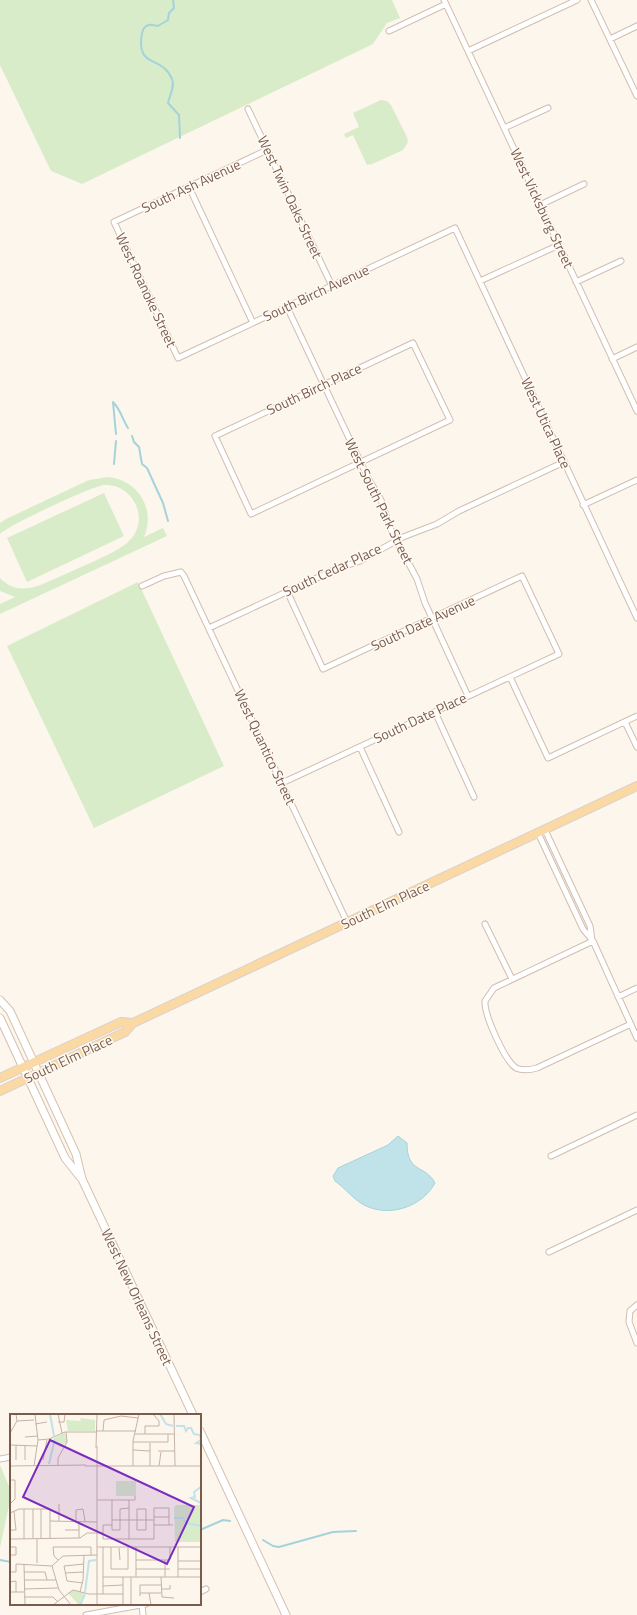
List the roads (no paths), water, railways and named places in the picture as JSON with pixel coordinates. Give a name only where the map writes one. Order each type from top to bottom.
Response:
[{"type":"main road","name":"South Elm Place","points":[[0,1091],[125,1032],[133,1023],[637,786]]},
{"type":"main road","name":"West New Orleans Street","points":[[0,1000],[10,1011],[76,1154],[82,1179],[192,1414]]},
{"type":"main road","name":"West New Orleans Street","points":[[0,1018],[65,1158],[82,1179]]},
{"type":"main road","name":"South Elm Place","points":[[0,1078],[121,1022],[133,1023]]},
{"type":"main road","points":[[201,1432],[286,1615]]},
{"type":"street","points":[[468,51],[577,0]]},
{"type":"street","points":[[591,0],[637,96]]},
{"type":"street","points":[[389,31],[445,2]]},
{"type":"street","name":"West Vicksburg Street","points":[[445,2],[637,412]]},
{"type":"street","points":[[610,38],[637,26]]},
{"type":"street","points":[[504,128],[548,108]]},
{"type":"street","name":"West Twin Oaks Street","points":[[248,109],[332,286]]},
{"type":"street","name":"South Ash Avenue","points":[[114,222],[268,150]]},
{"type":"street","points":[[540,205],[584,184]]},
{"type":"street","points":[[189,187],[253,323]]},
{"type":"street","name":"West Roanoke Street","points":[[114,222],[178,358]]},
{"type":"street","name":"South Birch Avenue","points":[[178,358],[455,228]]},
{"type":"street","name":"West Utica Place","points":[[455,228],[637,618]]},
{"type":"street","points":[[480,281],[559,245]]},
{"type":"street","points":[[576,282],[621,261]]},
{"type":"street","name":"West South Park Street","points":[[287,307],[360,463],[381,500],[396,540],[417,578],[432,618],[468,696]]},
{"type":"street","name":"South Birch Place","points":[[413,342],[450,420],[251,514],[215,436],[324,384],[413,342]]},
{"type":"street","points":[[612,359],[637,347]]},
{"type":"street","name":"South Cedar Place","points":[[209,628],[336,569],[360,561],[396,540],[437,524],[459,511],[564,462]]},
{"type":"street","points":[[583,504],[637,480]]},
{"type":"street","name":"West Quantico Street","points":[[142,586],[164,576],[180,572],[190,588],[347,922]]},
{"type":"street","name":"South Date Avenue","points":[[287,592],[324,669],[522,576],[559,654]]},
{"type":"street","name":"South Date Place","points":[[282,783],[559,654]]},
{"type":"street","points":[[510,677],[548,758],[637,716]]},
{"type":"street","points":[[435,712],[474,797]]},
{"type":"street","points":[[625,722],[637,747]]},
{"type":"street","points":[[360,747],[399,832]]},
{"type":"street","points":[[541,831],[583,929],[592,942],[637,1038]]},
{"type":"street","points":[[485,924],[512,979]]},
{"type":"street","points":[[592,942],[494,988],[485,1002],[487,1015],[509,1061],[516,1067],[524,1070],[537,1068],[631,1024]]},
{"type":"street","points":[[618,997],[637,988]]},
{"type":"street","points":[[551,1156],[637,1115]]},
{"type":"street","points":[[549,1252],[637,1210]]},
{"type":"street","points":[[637,1305],[630,1311],[629,1315],[630,1329],[637,1343]]},
{"type":"street","points":[[0,1459],[10,1457]]},
{"type":"street","points":[[86,1615],[139,1605]]},
{"type":"street","points":[[143,1615],[144,1605]]},
{"type":"water","points":[[398,1136],[407,1143],[410,1160],[413,1164],[431,1177],[435,1183],[422,1198],[404,1208],[394,1210],[374,1209],[360,1203],[335,1181],[333,1176],[338,1168],[388,1145]]},
{"type":"waterway","points":[[173,0],[174,8],[169,13],[168,20],[158,26],[146,26],[142,34],[141,44],[142,51],[145,56],[164,67],[172,79],[173,88],[168,103],[179,115],[180,138]]},
{"type":"waterway","points":[[113,402],[116,434]]},
{"type":"waterway","points":[[113,402],[118,408],[128,428]]},
{"type":"waterway","points":[[132,436],[134,442],[139,447],[142,464],[147,468],[163,503],[168,521]]},
{"type":"waterway","points":[[114,464],[116,441]]},
{"type":"waterway","points":[[201,1530],[223,1520],[230,1521]]},
{"type":"waterway","points":[[263,1540],[273,1546],[279,1547],[333,1532],[356,1531]]},
{"type":"waterway","points":[[0,1560],[10,1562]]}]
